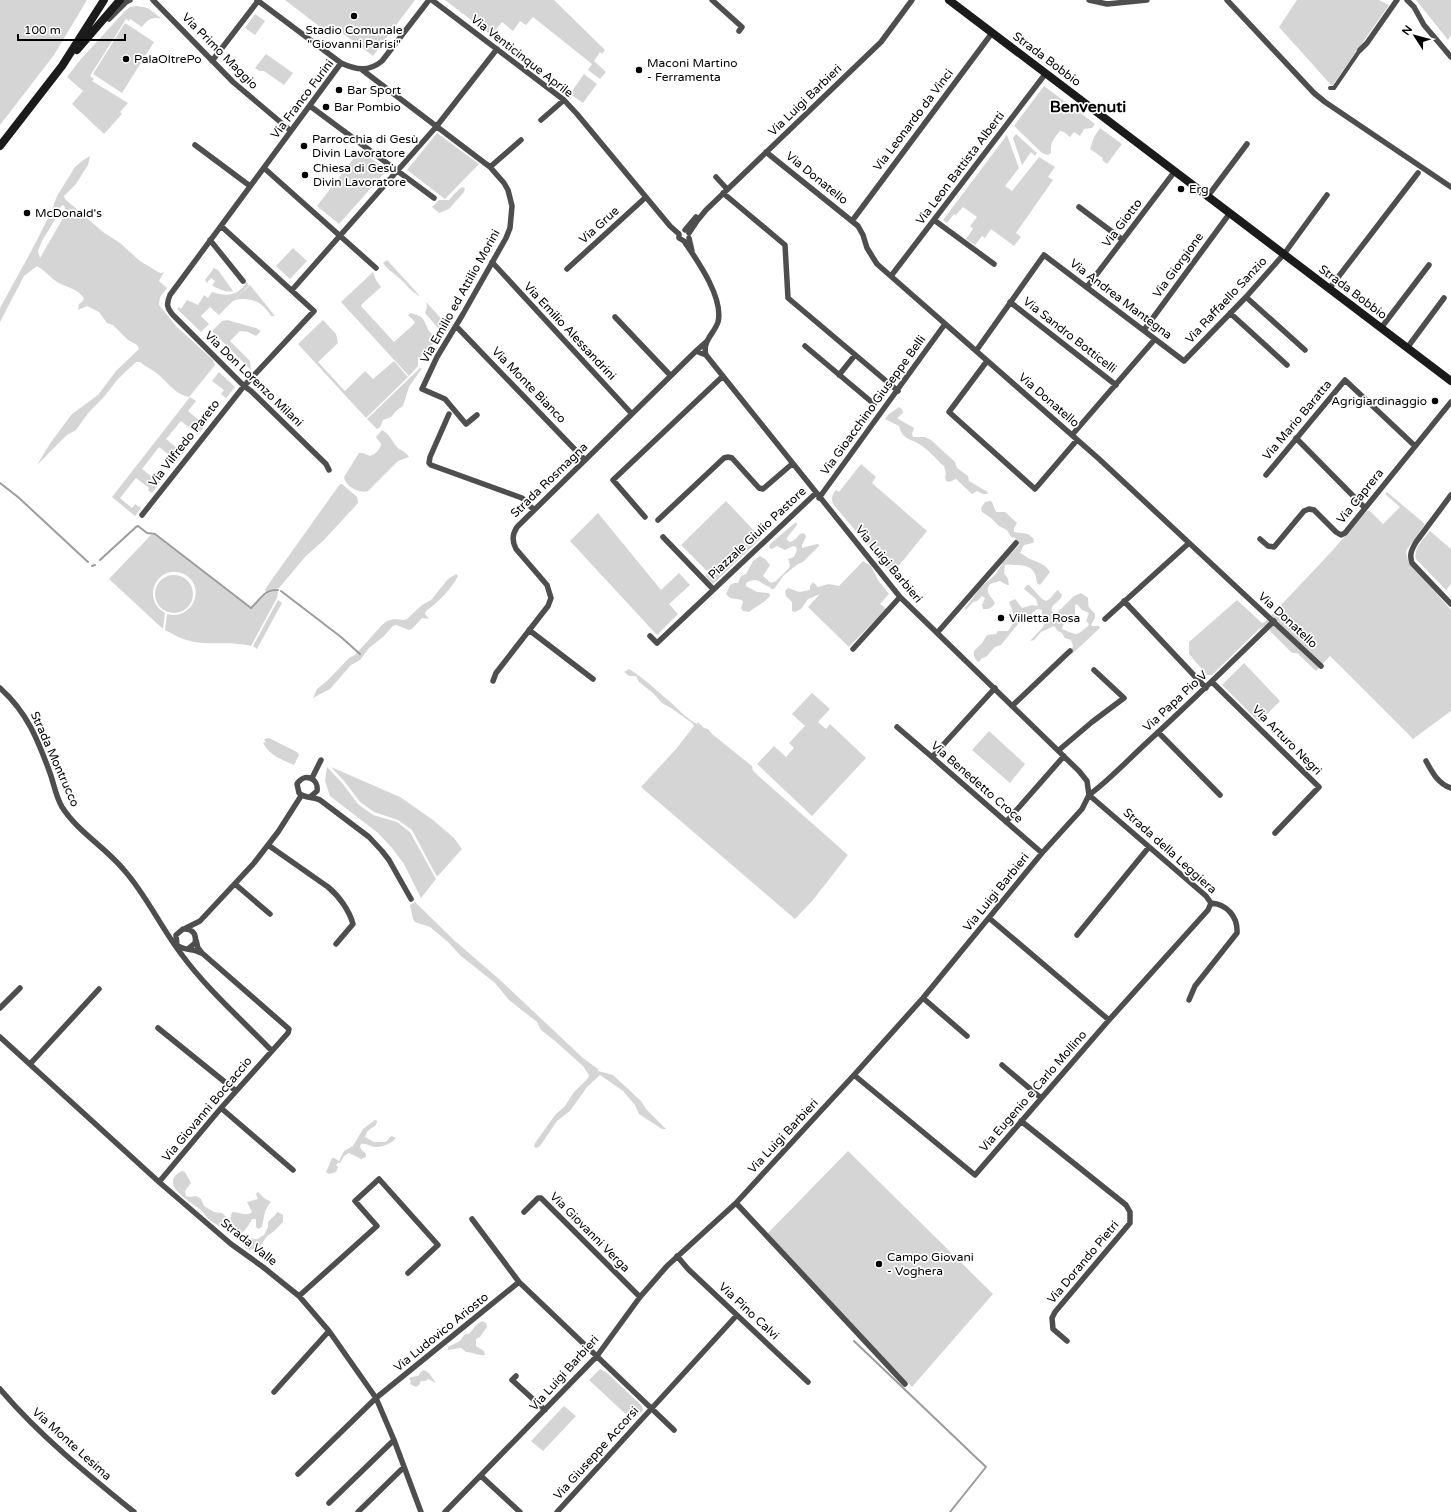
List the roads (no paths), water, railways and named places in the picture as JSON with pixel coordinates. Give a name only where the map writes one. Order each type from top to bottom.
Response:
[{"type":"main road","points":[[62,66],[104,0]]},
{"type":"main road","points":[[0,146],[62,66],[120,0]]},
{"type":"main road","name":"Strada Bobbio","points":[[949,0],[1449,381]]},
{"type":"street","points":[[88,38],[126,2],[130,0]]},
{"type":"street","name":"Via Primo Maggio","points":[[150,0],[155,1],[232,82],[291,131]]},
{"type":"street","points":[[212,61],[258,0],[341,63]]},
{"type":"street","points":[[361,69],[376,66],[382,61],[429,0]]},
{"type":"street","name":"Via Venticinque Aprile","points":[[432,0],[564,100],[578,114],[670,226],[684,235]]},
{"type":"street","points":[[712,0],[742,27],[739,31]]},
{"type":"street","name":"Via Luigi Barbieri","points":[[684,235],[698,215],[706,210],[881,42],[912,0]]},
{"type":"street","points":[[1089,0],[1107,4],[1141,2],[1147,0]]},
{"type":"street","points":[[1227,0],[1314,93],[1451,187]]},
{"type":"street","points":[[1330,88],[1334,88],[1397,0]]},
{"type":"street","points":[[1407,0],[1414,7],[1424,25],[1451,57]]},
{"type":"street","name":"Via Leonardo da Vinci","points":[[852,221],[992,33]]},
{"type":"street","points":[[221,226],[292,290],[436,127],[497,49]]},
{"type":"street","name":"Via Franco Furini","points":[[167,302],[170,295],[210,240],[341,63],[361,69]]},
{"type":"street","name":"Via Emilio ed Attilio Morini","points":[[361,69],[490,168],[504,183],[508,190],[512,206],[510,228],[456,326],[437,357],[422,389],[445,399],[466,424],[477,415]]},
{"type":"street","name":"Via Leon Battista Alberti","points":[[891,276],[1046,73]]},
{"type":"street","points":[[542,120],[564,100]]},
{"type":"street","points":[[310,106],[434,198]]},
{"type":"street","points":[[490,168],[521,140]]},
{"type":"street","points":[[1208,196],[1247,144]]},
{"type":"street","points":[[195,145],[250,186]]},
{"type":"street","name":"Via Donatello","points":[[766,152],[858,226],[863,235],[867,248],[877,264],[1072,435],[1321,666]]},
{"type":"street","points":[[264,168],[376,268]]},
{"type":"street","name":"Via Giotto","points":[[1087,287],[1175,171]]},
{"type":"street","points":[[1329,289],[1418,173]]},
{"type":"street","points":[[716,177],[725,191],[785,245],[788,298],[898,391]]},
{"type":"street","points":[[1284,254],[1327,195]]},
{"type":"street","name":"Via Grue","points":[[567,269],[646,197]]},
{"type":"street","points":[[1079,207],[1123,240]]},
{"type":"street","name":"Via Giorgione","points":[[1144,330],[1230,213]]},
{"type":"street","points":[[934,220],[994,264]]},
{"type":"street","points":[[684,235],[713,290],[718,306],[718,321],[704,348],[706,355]]},
{"type":"street","points":[[210,240],[243,281]]},
{"type":"street","name":"Via Raffaello Sanzio","points":[[1184,361],[1246,297],[1284,254]]},
{"type":"street","name":"Via Andrea Mantegna","points":[[1010,302],[1044,255],[1184,361]]},
{"type":"street","name":"Via Emilio Alessandrini","points":[[492,262],[632,414]]},
{"type":"street","points":[[1381,328],[1429,265]]},
{"type":"street","name":"Via Vilfredo Pareto","points":[[142,515],[244,386],[314,311],[292,290]]},
{"type":"street","points":[[1246,297],[1305,350]]},
{"type":"street","points":[[1407,348],[1444,298]]},
{"type":"street","name":"Via Don Lorenzo Milani","points":[[167,302],[168,308],[173,315],[244,386],[326,464],[329,470]]},
{"type":"street","points":[[976,351],[1010,302]]},
{"type":"street","name":"Via Sandro Botticelli","points":[[1010,302],[1116,384]]},
{"type":"street","points":[[1230,313],[1287,365]]},
{"type":"street","points":[[615,317],[670,375]]},
{"type":"street","name":"Via Gioacchino Giuseppe Belli","points":[[818,496],[898,391],[945,324]]},
{"type":"street","name":"Via Monte Bianco","points":[[456,326],[585,460]]},
{"type":"street","points":[[1072,435],[1155,339]]},
{"type":"street","name":"Strada Rosmagna","points":[[493,681],[496,673],[548,606],[551,598],[547,585],[516,549],[512,538],[517,527],[670,375],[706,342]]},
{"type":"street","points":[[805,346],[874,404]]},
{"type":"street","points":[[696,352],[706,355]]},
{"type":"street","name":"Via Luigi Barbieri","points":[[445,1512],[482,1476],[597,1356],[640,1297],[667,1266],[736,1203],[854,1075],[923,998],[1042,853],[1082,809],[1090,795],[1086,781],[1079,771],[900,597],[706,355]]},
{"type":"street","points":[[839,375],[855,355]]},
{"type":"street","points":[[987,361],[949,412],[1035,489],[1077,440]]},
{"type":"street","points":[[645,516],[613,480],[723,376]]},
{"type":"street","name":"Via Mario Baratta","points":[[1266,475],[1345,380],[1415,446]]},
{"type":"street","name":"Via Caprera","points":[[1260,539],[1268,546],[1274,546],[1304,511],[1310,509],[1314,510],[1336,532],[1340,534],[1345,533],[1451,401]]},
{"type":"street","points":[[449,414],[430,457],[429,463],[522,498],[534,510]]},
{"type":"street","points":[[1296,438],[1365,508]]},
{"type":"street","points":[[658,520],[724,458],[732,458],[759,488],[763,489],[792,464]]},
{"type":"street","points":[[1451,495],[1412,549],[1410,554],[1412,563],[1451,604]]},
{"type":"street","name":"Piazzale Giulio Pastore","points":[[663,537],[713,589],[818,496]]},
{"type":"street","points":[[937,633],[1016,543]]},
{"type":"street","points":[[1105,618],[1189,543]]},
{"type":"street","points":[[650,636],[657,643],[713,589]]},
{"type":"street","points":[[853,649],[900,597]]},
{"type":"street","points":[[1124,601],[1206,688]]},
{"type":"street","name":"Via Papa Pio V","points":[[1090,795],[1102,786],[1206,688],[1274,621]]},
{"type":"street","points":[[530,630],[593,679]]},
{"type":"street","points":[[1012,706],[1070,651]]},
{"type":"street","points":[[1058,750],[1124,698],[1094,670]]},
{"type":"street","name":"Via Arturo Negri","points":[[1212,682],[1319,787],[1275,833]]},
{"type":"street","name":"Strada Montrucco","points":[[0,688],[10,696],[28,720],[43,754],[62,806],[74,822],[124,869],[173,943],[183,949]]},
{"type":"street","points":[[932,756],[995,688]]},
{"type":"street","name":"Via Benedetto Croce","points":[[897,727],[1042,853]]},
{"type":"street","points":[[1158,732],[1220,795]]},
{"type":"street","points":[[1006,822],[1064,756]]},
{"type":"street","points":[[312,778],[321,760]]},
{"type":"street","points":[[1426,761],[1433,774],[1445,786],[1451,788]]},
{"type":"street","points":[[325,803],[317,788],[316,782],[312,778],[304,777],[299,781],[297,790],[301,796],[316,798],[325,803],[369,837],[389,860],[411,899]]},
{"type":"street","points":[[310,797],[315,794],[317,788]]},
{"type":"street","name":"Strada della Leggiera","points":[[1090,795],[1206,896],[1211,903],[1219,904],[1233,916],[1238,924],[1237,933],[1195,986],[1188,1000]]},
{"type":"street","points":[[183,949],[193,945],[198,927],[204,918],[268,846],[301,796]]},
{"type":"street","points":[[268,846],[328,888],[340,900],[353,924],[336,944]]},
{"type":"street","points":[[1077,935],[1149,847]]},
{"type":"street","points":[[234,884],[270,914]]},
{"type":"street","name":"Via Eugenio e Carlo Mollino","points":[[854,1075],[974,1175],[1109,1020],[1208,910],[1211,903]]},
{"type":"street","points":[[166,931],[176,933],[196,924],[204,918]]},
{"type":"street","points":[[989,918],[1109,1020]]},
{"type":"street","points":[[186,928],[192,931],[196,938],[198,948],[204,954],[289,1029],[288,1033],[272,1050]]},
{"type":"street","points":[[173,943],[176,933]]},
{"type":"street","name":"Strada Montrucco","points":[[176,933],[176,942],[183,949],[195,972],[272,1050]]},
{"type":"street","points":[[183,949],[204,954]]},
{"type":"street","points":[[0,1008],[20,988]]},
{"type":"street","points":[[30,1064],[99,990]]},
{"type":"street","points":[[923,998],[967,1036]]},
{"type":"street","points":[[158,1028],[236,1091]]},
{"type":"street","name":"Strada Valle","points":[[0,1037],[159,1182],[231,1244],[299,1296],[329,1331],[368,1384],[376,1398],[394,1440],[420,1512]]},
{"type":"street","name":"Via Giovanni Boccaccio","points":[[159,1182],[272,1050]]},
{"type":"street","points":[[1002,1065],[1041,1098]]},
{"type":"street","points":[[221,1108],[293,1170]]},
{"type":"street","name":"Via Dorando Pietri","points":[[1021,1121],[1126,1205],[1130,1212],[1130,1223],[1055,1312],[1052,1318],[1053,1329],[1068,1341]]},
{"type":"street","points":[[299,1296],[377,1226],[354,1201],[379,1179],[438,1246],[408,1272]]},
{"type":"street","name":"Via Giovanni Verga","points":[[524,1212],[538,1198],[541,1198],[640,1297]]},
{"type":"street","points":[[736,1203],[905,1384]]},
{"type":"street","points":[[472,1219],[519,1282],[674,1430]]},
{"type":"street","name":"Via Pino Calvi","points":[[678,1256],[688,1268],[808,1382]]},
{"type":"street","name":"Via Ludovico Ariosto","points":[[298,1474],[376,1398],[519,1282]]},
{"type":"street","name":"Via Giuseppe Accorsi","points":[[557,1512],[737,1315]]},
{"type":"street","points":[[274,1392],[329,1331]]},
{"type":"street","points":[[516,1376],[512,1380],[545,1410]]},
{"type":"street","name":"Via Monte Lesima","points":[[0,1389],[19,1412],[68,1457],[134,1512]]},
{"type":"street","points":[[329,1503],[394,1440]]},
{"type":"street","points":[[358,1512],[404,1467]]},
{"type":"street","points":[[482,1476],[520,1512]]},
{"type":"waterway","points":[[0,483],[18,497],[88,562]]},
{"type":"waterway","points":[[100,560],[138,526],[147,533],[155,534],[251,608],[266,593],[269,591],[278,590]]},
{"type":"waterway","points":[[281,591],[341,637],[360,654]]},
{"type":"waterway","points":[[854,1341],[986,1467],[950,1512]]},
{"type":"place","name":"Stadio Comunale \"Giovanni Parisi\"","points":[[354,16]]},
{"type":"place","name":"PalaOltrePo","points":[[126,59]]},
{"type":"place","name":"Maconi Martino - Ferramenta","points":[[639,70]]},
{"type":"place","name":"Bar Sport","points":[[339,90]]},
{"type":"place","name":"Bar Pombio","points":[[326,107]]},
{"type":"place","name":"Parrocchia di Gesù Divin Lavoratore","points":[[304,146]]},
{"type":"place","name":"Chiesa di Gesù Divin Lavoratore","points":[[305,175]]},
{"type":"place","name":"Erg","points":[[1181,189]]},
{"type":"place","name":"McDonald's","points":[[27,213]]},
{"type":"place","name":"Agrigiardinaggio","points":[[1435,401]]},
{"type":"place","name":"Villetta Rosa","points":[[1001,618]]},
{"type":"place","name":"Campo Giovani - Voghera","points":[[879,1264]]},
{"type":"district","name":"Benvenuti","points":[[1088,107]]}]
